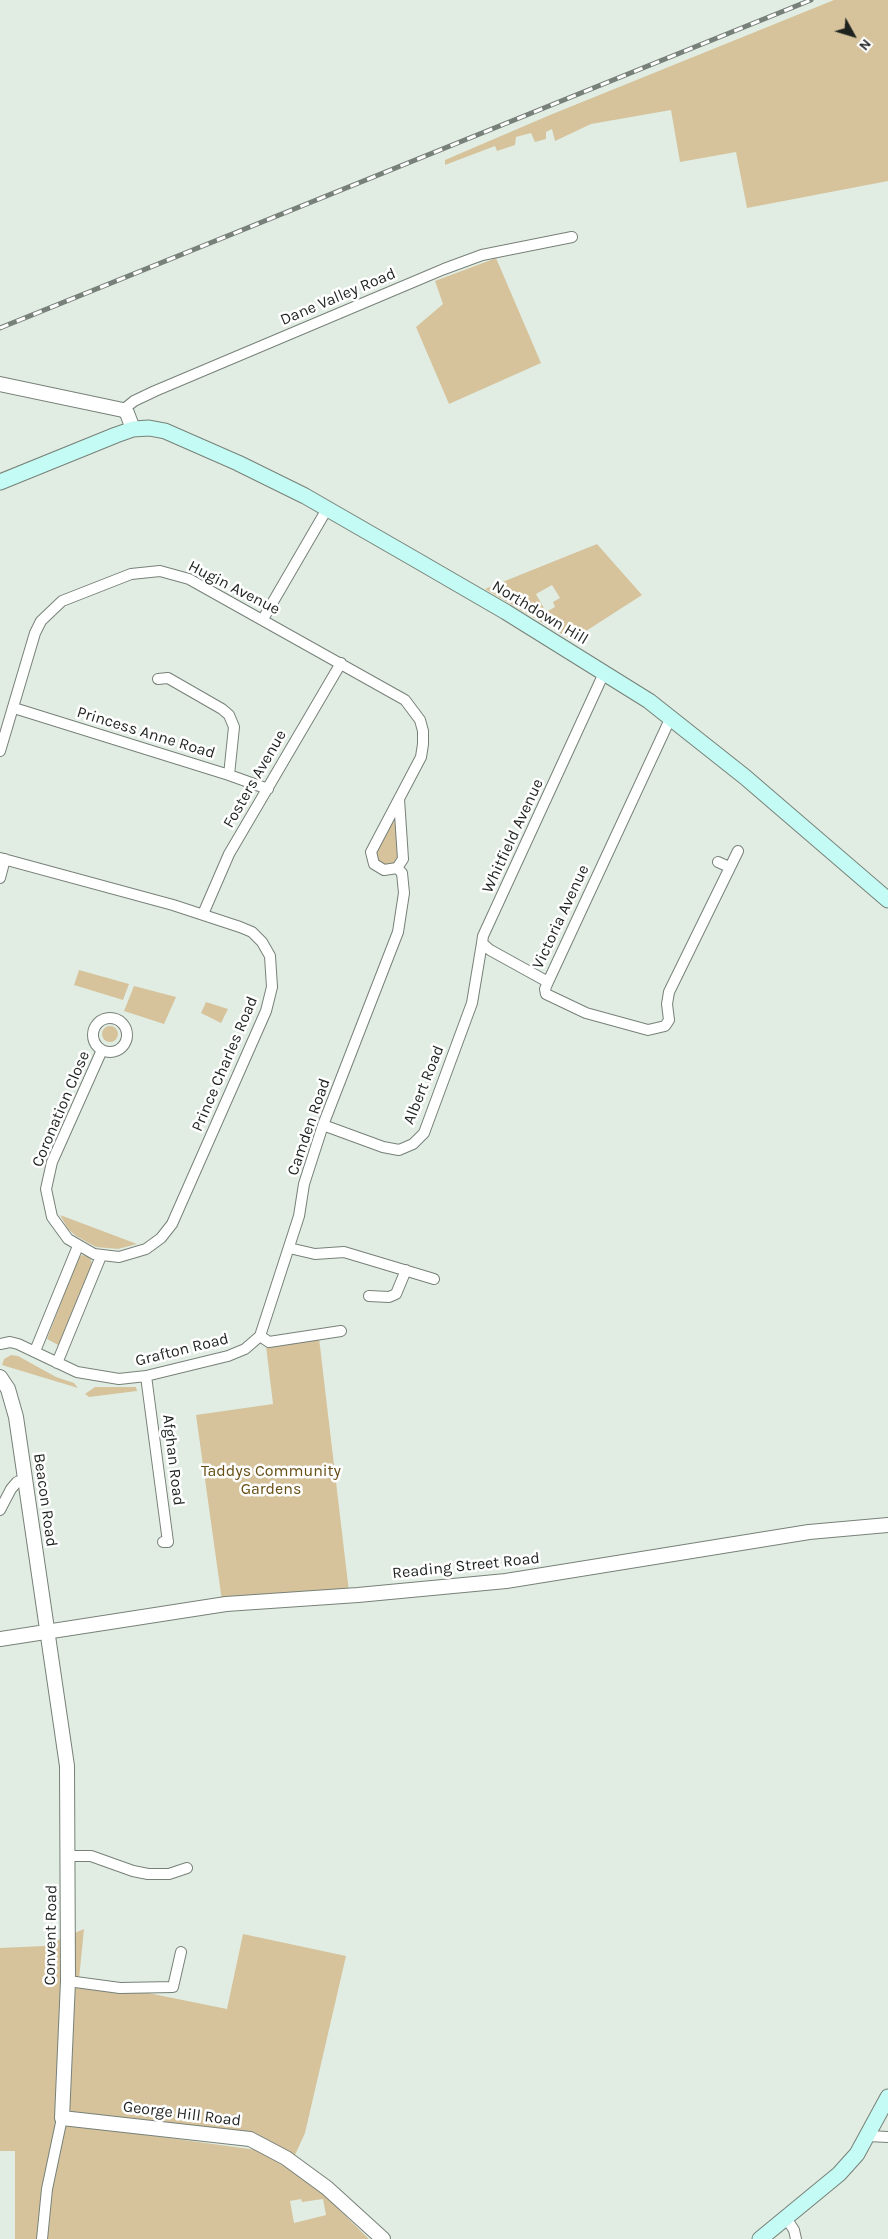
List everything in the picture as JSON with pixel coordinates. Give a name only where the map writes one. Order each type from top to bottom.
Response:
[{"type":"main road","name":"Northdown Hill","points":[[133,429],[149,428],[165,431],[277,481],[506,612],[604,673],[671,717],[888,900]]},
{"type":"main road","points":[[0,482],[133,429]]},
{"type":"main road","points":[[760,2239],[839,2174],[857,2154],[888,2096]]},
{"type":"street","name":"Dane Valley Road","points":[[123,410],[134,401],[154,391],[444,269],[482,255],[572,237]]},
{"type":"street","points":[[0,384],[123,410],[127,413],[133,429]]},
{"type":"street","points":[[263,619],[327,509]]},
{"type":"street","name":"Hugin Avenue","points":[[0,751],[35,633],[41,621],[62,601],[131,574],[160,571],[189,578],[405,700],[420,720],[423,731],[421,757],[371,852],[374,864],[379,868],[389,871],[397,868],[402,862],[403,855],[399,799]]},
{"type":"street","name":"Fosters Avenue","points":[[203,914],[230,854],[340,663]]},
{"type":"street","name":"Whitfield Avenue","points":[[482,943],[604,673]]},
{"type":"street","points":[[158,679],[168,678],[222,708],[229,715],[234,727],[229,775]]},
{"type":"street","name":"Princess Anne Road","points":[[14,708],[268,789]]},
{"type":"street","name":"Victoria Avenue","points":[[671,717],[548,982],[545,989],[546,994],[586,1013],[648,1030],[665,1026],[670,1016],[667,1004],[669,992],[738,851]]},
{"type":"street","points":[[0,878],[2,859]]},
{"type":"street","name":"Prince Charles Road","points":[[2,859],[203,914],[240,927],[252,932],[262,942],[270,956],[272,987],[266,1011],[172,1224],[161,1238],[146,1249],[119,1257],[101,1256],[89,1252]]},
{"type":"street","points":[[718,862],[729,868]]},
{"type":"street","name":"Hugin Avenue","points":[[397,868],[402,873],[404,893],[398,932]]},
{"type":"street","name":"Camden Road","points":[[260,1336],[299,1216],[304,1184],[323,1125],[398,932]]},
{"type":"street","points":[[482,943],[548,982]]},
{"type":"street","name":"Albert Road","points":[[323,1125],[383,1148],[399,1150],[413,1144],[424,1133],[472,1003],[482,943]]},
{"type":"street","name":"Coronation Close","points":[[89,1252],[78,1246],[62,1232],[52,1216],[47,1199],[47,1180],[52,1162],[72,1114],[102,1050]]},
{"type":"street","points":[[35,1350],[78,1246]]},
{"type":"street","points":[[289,1248],[315,1254],[344,1252],[434,1279]]},
{"type":"street","points":[[57,1363],[101,1256]]},
{"type":"street","points":[[369,1296],[390,1297],[396,1294],[406,1270]]},
{"type":"street","points":[[260,1336],[269,1342],[341,1331]]},
{"type":"street","name":"Grafton Road","points":[[0,1344],[10,1342],[35,1350],[57,1363],[94,1376],[119,1379],[146,1376],[228,1356],[245,1349],[260,1336]]},
{"type":"street","name":"Afghan Road","points":[[146,1376],[168,1542],[163,1542]]},
{"type":"street","name":"Beacon Road","points":[[0,1377],[13,1402],[46,1631]]},
{"type":"street","points":[[0,1510],[11,1489],[17,1482],[25,1479]]},
{"type":"street","name":"Reading Street Road","points":[[0,1639],[226,1604],[358,1595],[506,1581],[809,1532],[888,1525]]},
{"type":"street","name":"Convent Road","points":[[42,2239],[47,2189],[62,2118],[68,1981],[69,1856],[67,1766],[46,1631]]},
{"type":"street","points":[[69,1856],[91,1856],[134,1872],[148,1874],[169,1874],[187,1868]]},
{"type":"street","points":[[68,1981],[120,1988],[172,1987],[181,1952]]},
{"type":"street","name":"George Hill Road","points":[[62,2118],[250,2139],[286,2158],[327,2188],[383,2239]]},
{"type":"street","points":[[868,2136],[888,2137]]},
{"type":"street","points":[[786,2218],[794,2230],[796,2239]]},
{"type":"green space","points":[[834,0],[888,0],[888,181],[747,208],[736,152],[680,162],[671,110],[591,124],[555,141],[552,129],[546,132],[546,139],[535,142],[531,133],[516,137],[515,145],[497,151],[495,146],[445,165],[445,160],[550,115]]},
{"type":"green space","points":[[496,258],[541,363],[449,404],[416,327],[443,304],[435,281]]},
{"type":"green space","points":[[597,544],[642,595],[572,640],[485,589]],"holes":[[[552,585],[560,598],[553,602],[555,607],[546,612],[536,594]]]},
{"type":"green space","points":[[394,818],[399,857],[395,864],[388,866],[378,863],[375,849]]},
{"type":"green space","points":[[79,970],[129,984],[123,1000],[74,985]]},
{"type":"green space","points":[[134,986],[176,997],[164,1024],[124,1011]]},
{"type":"green space","points":[[206,1002],[228,1009],[221,1023],[201,1013]]},
{"type":"green space","points":[[110,1026],[116,1028],[118,1034],[116,1040],[110,1042],[104,1040],[102,1034],[104,1028]]},
{"type":"green space","points":[[60,1215],[137,1244],[118,1249],[96,1247],[76,1236],[68,1229]]},
{"type":"green space","points":[[82,1255],[90,1257],[92,1264],[60,1346],[47,1339],[78,1258]]},
{"type":"green space","name":"Taddys Community Gardens","points":[[319,1338],[349,1592],[222,1601],[196,1415],[273,1404],[266,1346]]},
{"type":"green space","points":[[11,1355],[18,1356],[56,1377],[74,1383],[78,1388],[2,1365],[4,1359]]},
{"type":"green space","points":[[95,1387],[136,1387],[137,1391],[89,1397],[85,1394]]},
{"type":"green space","points":[[84,1929],[79,1979],[227,2009],[243,1934],[346,1956],[305,2133],[295,2155],[247,2134],[125,2132],[257,2150],[312,2183],[369,2239],[15,2239],[15,2151],[0,2151],[0,1948],[44,1946]],"holes":[[[301,2199],[302,2202],[323,2199],[326,2215],[294,2223],[290,2201]]]},
{"type":"railway","points":[[0,328],[811,0]]}]
